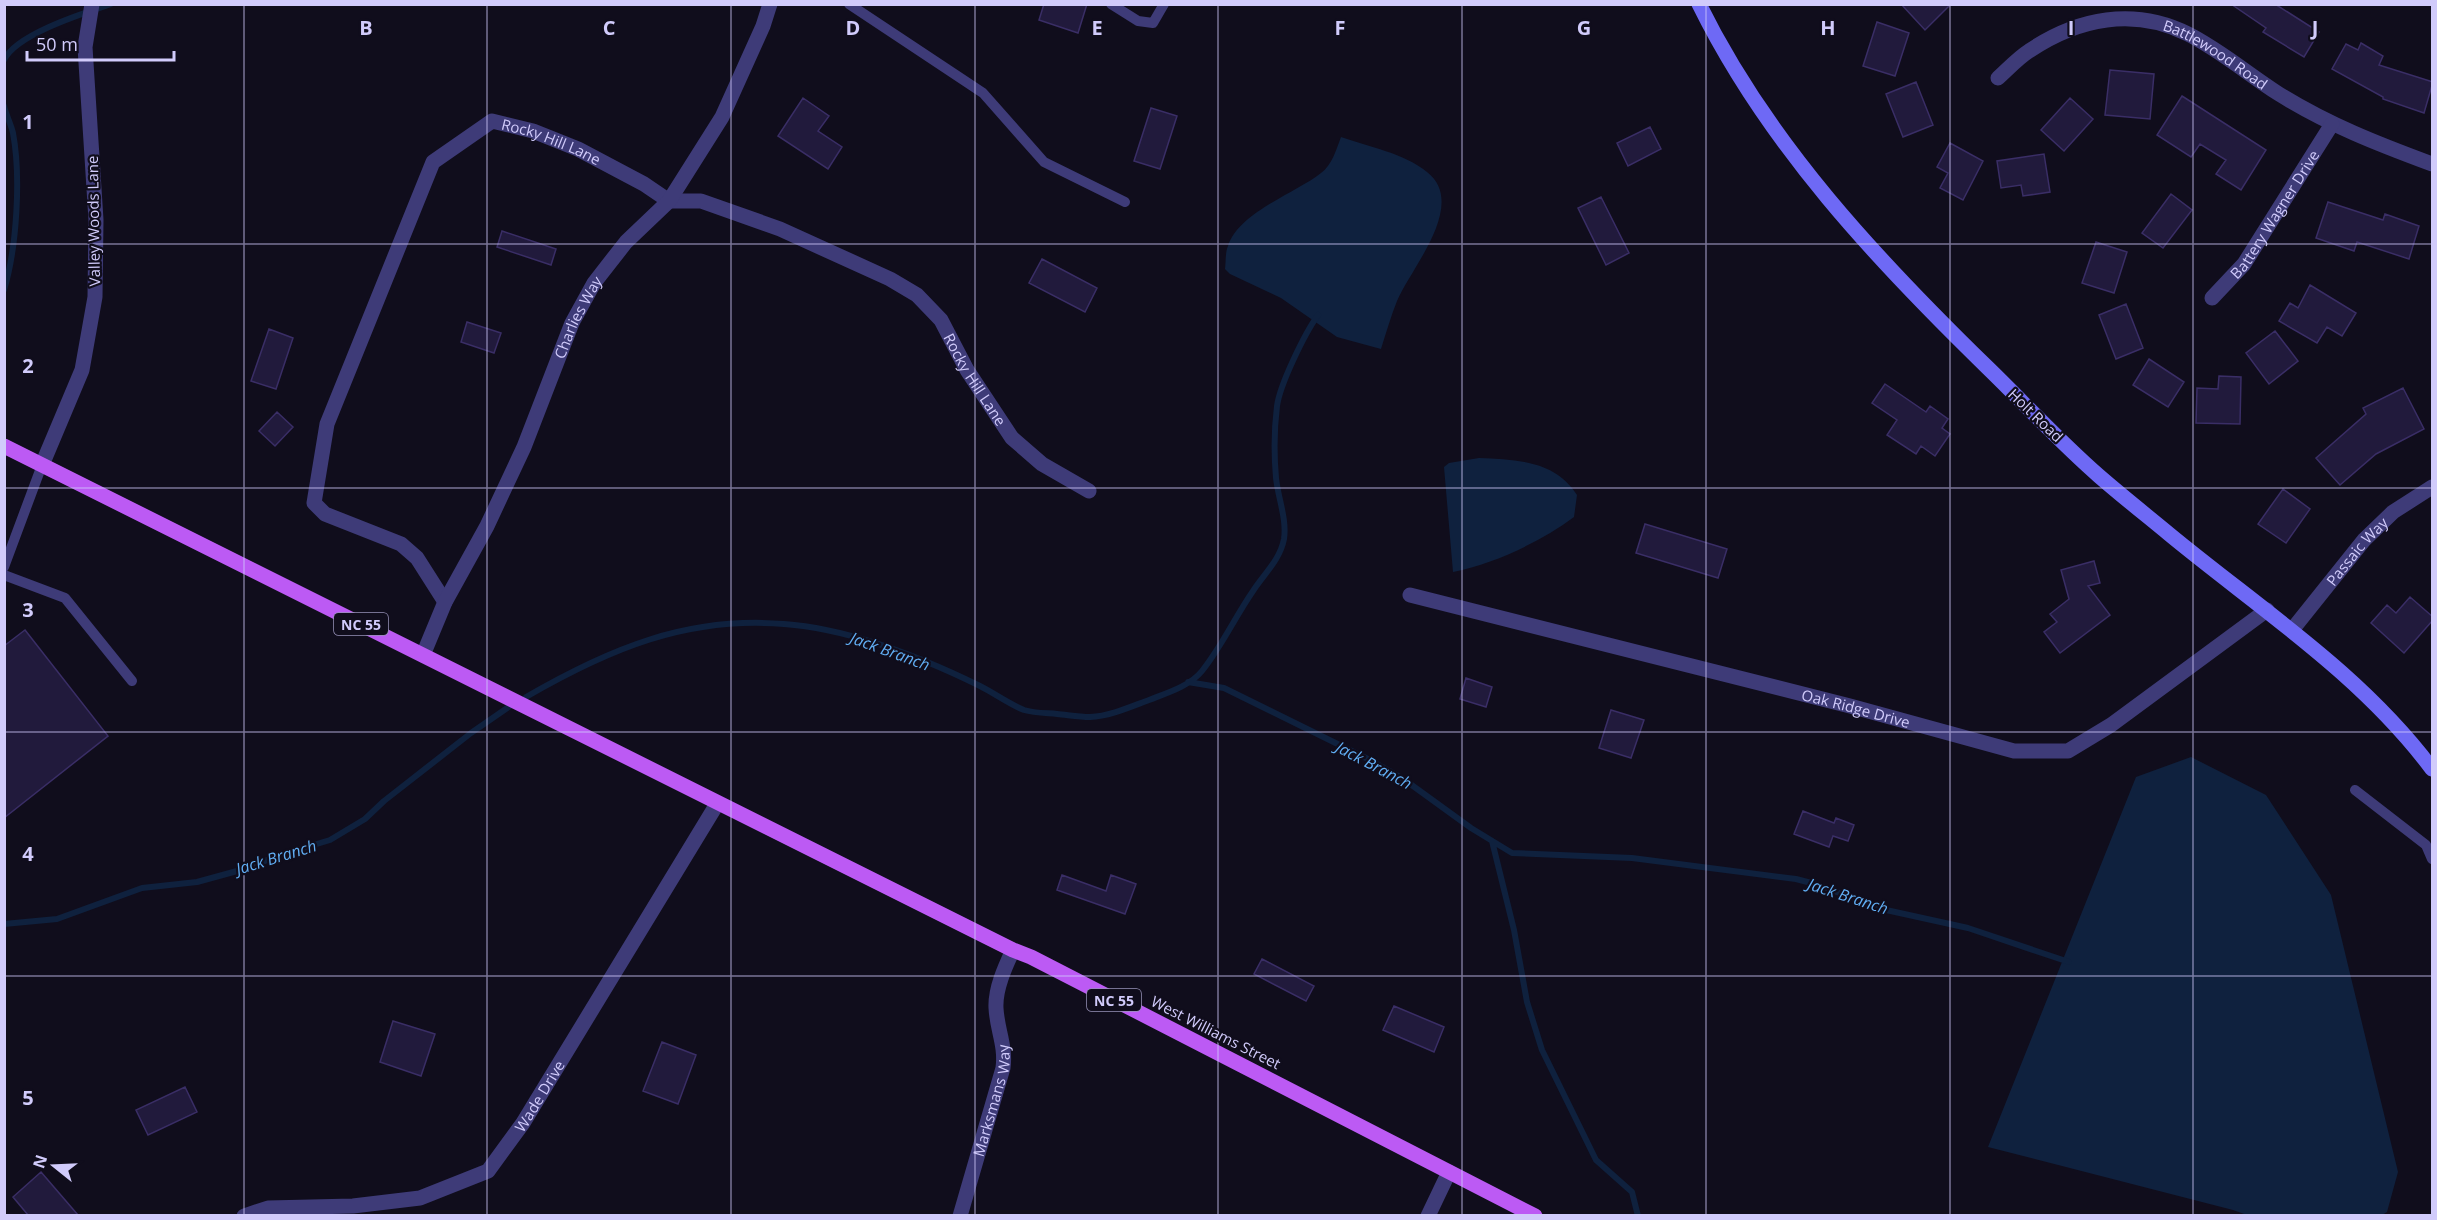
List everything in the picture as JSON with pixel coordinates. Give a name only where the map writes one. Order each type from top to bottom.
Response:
[{"type":"main road","name":"NC 55","points":[[4,446],[717,804]]},
{"type":"main road","name":"West Williams Street","points":[[717,804],[1031,957],[1535,1215]]},
{"type":"street","name":"Valley Woods Lane","points":[[42,465],[82,370],[95,297],[96,220],[85,47],[92,4]]},
{"type":"street","name":"Charlies Way","points":[[423,655],[445,602],[487,526],[524,447],[577,313],[594,283],[626,242],[669,201],[722,117],[763,26],[770,4]]},
{"type":"street","name":"Holt Road","points":[[1699,4],[1731,63],[1812,179],[1903,282],[2098,475],[2186,549],[2292,630],[2364,693],[2412,743],[2433,769]]},
{"type":"street","name":"Battlewood Road","points":[[1998,78],[2027,52],[2064,31],[2112,18],[2134,18],[2173,27],[2191,35],[2280,94],[2332,124],[2433,164]]},
{"type":"street","name":"Rocky Hill Lane","points":[[445,602],[417,558],[401,544],[325,514],[314,503],[327,424],[434,162],[492,120],[533,131],[578,149],[644,184],[669,201],[701,201],[780,229],[890,279],[917,295],[941,320],[967,370],[1012,438],[1042,464],[1089,491]]},
{"type":"street","name":"Battery Wagner Drive","points":[[2212,298],[2244,264],[2332,124]]},
{"type":"street","name":"Passaic Way","points":[[2292,630],[2364,540],[2393,512],[2433,487]]},
{"type":"street","name":"Oak Ridge Drive","points":[[1410,595],[1850,706],[2014,751],[2068,751],[2111,725],[2267,610]]},
{"type":"street","name":"Wade Drive","points":[[244,1215],[268,1208],[353,1206],[420,1198],[488,1170],[523,1123],[717,804]]},
{"type":"street","name":"Marksmans Way","points":[[960,1215],[1003,1068],[1005,1052],[995,1007],[1002,973],[1013,950]]},
{"type":"street","points":[[1428,1215],[1449,1172]]},
{"type":"lane","points":[[849,4],[983,93],[1044,162],[1125,202]]},
{"type":"lane","points":[[1111,4],[1138,21],[1153,23],[1164,4]]},
{"type":"lane","points":[[4,567],[42,465]]},
{"type":"lane","points":[[4,575],[64,598],[132,681]]},
{"type":"lane","points":[[2355,790],[2426,845],[2433,860]]},
{"type":"water","points":[[1341,137],[1397,155],[1418,165],[1438,185],[1442,201],[1433,236],[1397,301],[1381,349],[1337,337],[1281,298],[1230,274],[1225,269],[1228,246],[1234,234],[1256,213],[1325,170]]},
{"type":"water","points":[[1479,458],[1521,461],[1546,468],[1558,475],[1577,495],[1574,517],[1517,551],[1453,572],[1444,467],[1449,463]]},
{"type":"water","points":[[2191,757],[2266,795],[2331,895],[2398,1172],[2387,1212],[2382,1215],[2247,1215],[1988,1147],[2136,777]]},
{"type":"building","points":[[1044,4],[1087,4],[1078,33],[1039,20]]},
{"type":"building","points":[[1901,4],[1951,4],[1925,30]]},
{"type":"building","points":[[2231,4],[2275,4],[2319,32],[2304,57],[2263,32],[2266,28]]},
{"type":"building","points":[[1877,22],[1909,33],[1895,76],[1863,66]]},
{"type":"building","points":[[2361,43],[2383,56],[2379,65],[2433,82],[2424,113],[2383,99],[2332,69],[2346,44],[2358,50]]},
{"type":"building","points":[[2110,70],[2154,74],[2150,119],[2105,115]]},
{"type":"building","points":[[1916,82],[1933,125],[1903,137],[1886,94]]},
{"type":"building","points":[[2182,96],[2266,150],[2241,190],[2216,174],[2226,160],[2200,144],[2191,157],[2157,135]]},
{"type":"building","points":[[803,98],[829,116],[818,131],[842,147],[828,169],[778,136]]},
{"type":"building","points":[[2070,98],[2093,119],[2064,151],[2041,130]]},
{"type":"building","points":[[1151,108],[1177,116],[1160,169],[1134,161]]},
{"type":"building","points":[[1650,127],[1661,149],[1628,166],[1617,143]]},
{"type":"building","points":[[1950,143],[1983,161],[1963,200],[1940,188],[1948,173],[1937,167]]},
{"type":"building","points":[[2044,154],[2050,192],[2023,196],[2021,185],[2001,188],[1997,161]]},
{"type":"building","points":[[2171,194],[2192,210],[2163,248],[2142,233]]},
{"type":"building","points":[[1601,197],[1629,253],[1606,265],[1578,208]]},
{"type":"building","points":[[2328,202],[2383,220],[2385,214],[2419,226],[2409,259],[2357,242],[2354,251],[2316,238]]},
{"type":"building","points":[[502,231],[556,249],[551,265],[497,247]]},
{"type":"building","points":[[2096,242],[2127,252],[2114,293],[2082,283]]},
{"type":"building","points":[[1042,259],[1097,288],[1085,312],[1029,283]]},
{"type":"building","points":[[2310,285],[2356,313],[2342,336],[2327,327],[2317,343],[2279,321],[2290,303],[2298,308]]},
{"type":"building","points":[[2126,304],[2143,348],[2116,359],[2099,315]]},
{"type":"building","points":[[467,322],[501,333],[494,353],[461,342]]},
{"type":"building","points":[[269,329],[293,338],[276,389],[251,381]]},
{"type":"building","points":[[2275,331],[2298,361],[2269,384],[2246,353]]},
{"type":"building","points":[[2149,359],[2184,382],[2168,407],[2133,385]]},
{"type":"building","points":[[2219,376],[2241,377],[2240,424],[2196,423],[2197,388],[2218,389]]},
{"type":"building","points":[[1885,384],[1926,412],[1930,406],[1948,419],[1942,428],[1950,434],[1935,456],[1921,446],[1916,454],[1887,435],[1897,420],[1872,403]]},
{"type":"building","points":[[2403,388],[2424,429],[2376,454],[2340,485],[2316,458],[2366,414],[2363,408]]},
{"type":"building","points":[[277,412],[293,427],[275,446],[259,431]]},
{"type":"building","points":[[2283,489],[2310,509],[2286,543],[2258,524]]},
{"type":"building","points":[[1645,524],[1727,549],[1718,578],[1636,553]]},
{"type":"building","points":[[2094,561],[2100,583],[2088,586],[2110,615],[2060,653],[2044,632],[2057,622],[2050,614],[2069,599],[2061,570]]},
{"type":"building","points":[[2410,597],[2433,617],[2433,620],[2404,653],[2371,623],[2387,605],[2396,613]]},
{"type":"building","points":[[25,630],[108,736],[4,818],[4,646]]},
{"type":"building","points":[[1466,678],[1492,687],[1486,707],[1460,699]]},
{"type":"building","points":[[1611,710],[1644,720],[1631,758],[1599,748]]},
{"type":"building","points":[[1803,811],[1834,823],[1836,818],[1854,825],[1848,841],[1833,836],[1829,847],[1794,834]]},
{"type":"building","points":[[1062,875],[1106,891],[1111,875],[1136,884],[1125,914],[1057,890]]},
{"type":"building","points":[[1262,959],[1314,986],[1306,1001],[1254,974]]},
{"type":"building","points":[[1394,1006],[1444,1027],[1434,1052],[1383,1030]]},
{"type":"building","points":[[393,1021],[435,1034],[421,1076],[380,1062]]},
{"type":"building","points":[[662,1042],[696,1055],[678,1104],[643,1091]]},
{"type":"building","points":[[185,1087],[197,1112],[148,1135],[136,1110]]},
{"type":"building","points":[[41,1172],[78,1215],[28,1215],[13,1197]]},
{"type":"waterway","points":[[4,60],[11,50],[36,33],[111,4]]},
{"type":"waterway","points":[[4,106],[13,133],[17,170],[15,233],[4,290]]},
{"type":"waterway","name":"Jack Branch","points":[[526,697],[588,664],[650,640],[714,625],[748,623],[809,627],[885,646],[957,675],[1018,708],[1032,712],[1082,717],[1105,715],[1178,689],[1202,671],[1282,547],[1285,531],[1275,460],[1277,406],[1294,359],[1318,315]]},
{"type":"waterway","name":"Jack Branch","points":[[1188,682],[1224,688],[1370,760],[1402,778],[1471,828],[1512,853],[1632,858],[1796,879],[1819,885],[1877,908],[1968,928],[2069,962]]},
{"type":"waterway","name":"Jack Branch","points":[[4,924],[57,919],[142,888],[197,882],[248,868],[277,856],[330,840],[365,819],[384,801],[471,733],[510,706]]},
{"type":"waterway","points":[[1492,841],[1514,930],[1527,1002],[1542,1050],[1596,1160],[1632,1192],[1638,1216]]}]
